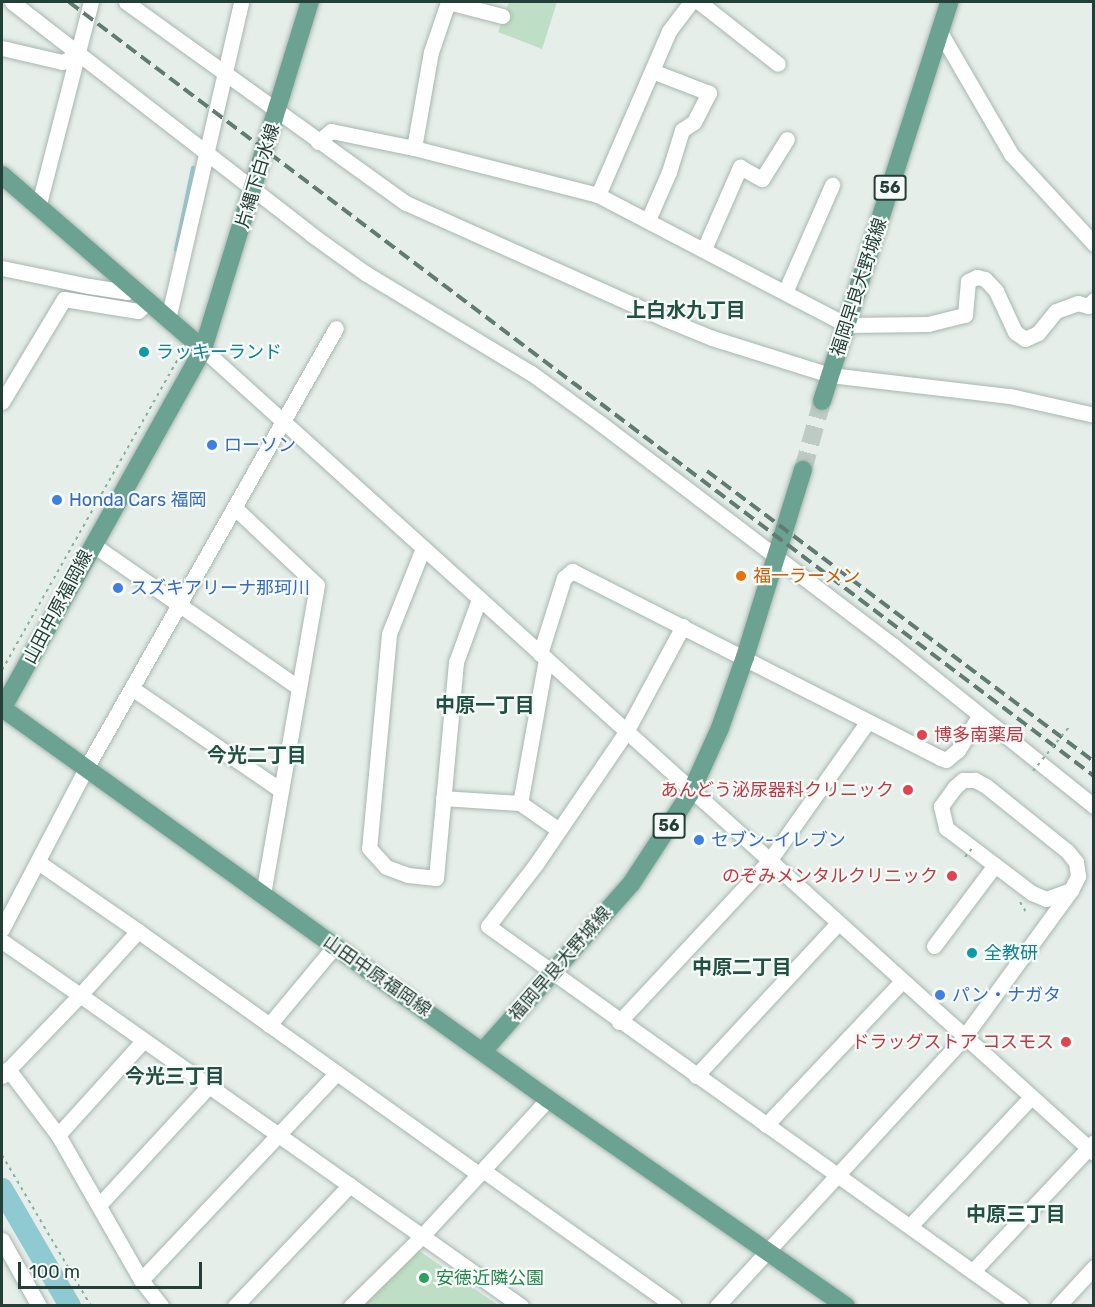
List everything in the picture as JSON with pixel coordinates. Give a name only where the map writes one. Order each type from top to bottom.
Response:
[{"type":"main road","name":"片縄下白水線","points":[[203,349],[278,112],[310,2]]},
{"type":"main road","name":"福岡早良大野城線","points":[[822,400],[949,2]]},
{"type":"main road","points":[[2,174],[203,349]]},
{"type":"main road","name":"山田中原福岡線","points":[[203,349],[2,708],[85,770],[263,894],[334,947],[484,1050]]},
{"type":"main road","name":"福岡早良大野城線","points":[[484,1050],[630,884],[691,792],[720,728],[746,657],[779,558],[803,470]]},
{"type":"main road","points":[[484,1050],[548,1099],[846,1305]]},
{"type":"street","points":[[12,2],[78,55],[365,273],[531,373],[779,558],[1094,806]]},
{"type":"street","points":[[39,204],[91,2]]},
{"type":"street","points":[[126,2],[406,203],[712,338],[830,375],[1010,396],[1094,415]]},
{"type":"street","points":[[168,319],[204,150],[241,2]]},
{"type":"street","points":[[414,148],[431,52],[448,2],[502,16]]},
{"type":"street","points":[[598,195],[669,31],[689,3],[778,64]]},
{"type":"street","points":[[940,32],[1011,154],[1094,244]]},
{"type":"street","points":[[2,48],[62,62],[78,55]]},
{"type":"street","points":[[648,220],[669,172],[682,130],[694,122],[709,93],[652,71]]},
{"type":"street","points":[[318,142],[331,131],[414,148],[598,195],[786,291],[847,325],[928,324],[965,315],[968,281],[977,277],[985,279],[996,291],[1015,332],[1025,339],[1038,333],[1056,312],[1078,303],[1092,308]]},
{"type":"street","points":[[704,249],[740,167],[762,179],[773,149],[788,139]]},
{"type":"street","points":[[786,291],[832,185]]},
{"type":"street","points":[[2,268],[89,286],[127,292],[133,289]]},
{"type":"street","points":[[2,402],[64,299],[138,311],[148,302]]},
{"type":"street","points":[[2,929],[85,770],[336,328]]},
{"type":"street","points":[[203,349],[283,424],[543,656],[901,982],[1031,1097],[1092,1147],[973,1271]]},
{"type":"street","points":[[235,508],[317,585],[279,789],[263,894]]},
{"type":"street","points":[[92,544],[299,688]]},
{"type":"street","points":[[423,548],[389,634],[369,848],[380,862],[408,875],[436,878],[456,662],[479,599]]},
{"type":"street","points":[[520,803],[543,656],[564,578],[572,572],[746,657],[866,724],[946,759],[958,750],[980,717]]},
{"type":"street","points":[[682,626],[626,732],[559,830],[488,926],[551,974],[1022,1305]]},
{"type":"street","points":[[133,689],[279,789]]},
{"type":"street","points":[[619,1022],[770,861],[866,724]]},
{"type":"street","points":[[717,1305],[766,1248],[837,1175],[964,1037],[1071,890],[1078,876],[1076,862],[1067,851],[986,786],[975,780],[963,780],[941,806],[940,818],[946,828],[1032,893],[1046,899],[1071,890]]},
{"type":"street","points":[[443,798],[520,803],[559,830]]},
{"type":"street","points":[[38,862],[337,1074],[674,1305]]},
{"type":"street","points":[[934,946],[995,865]]},
{"type":"street","points":[[1032,893],[1040,905],[1039,934]]},
{"type":"street","points":[[696,1076],[838,923]]},
{"type":"street","points":[[138,931],[5,1073],[58,1135],[100,1204],[141,1280],[161,1305]]},
{"type":"street","points":[[2,940],[521,1305]]},
{"type":"street","points":[[269,1025],[334,947]]},
{"type":"street","points":[[766,1125],[901,982]]},
{"type":"street","points":[[58,1135],[143,1041]]},
{"type":"street","points":[[141,1280],[337,1074]]},
{"type":"street","points":[[100,1204],[208,1087]]},
{"type":"street","points":[[909,1226],[1031,1097]]},
{"type":"street","points":[[351,1305],[422,1236],[548,1099]]},
{"type":"street","points":[[236,1305],[350,1185]]},
{"type":"street","points":[[2,1240],[39,1305]]},
{"type":"street","points":[[1058,1305],[1094,1267]]},
{"type":"path","points":[[2,670],[178,359],[179,342]]},
{"type":"path","points":[[1033,771],[1069,727]]},
{"type":"path","points":[[965,857],[973,847]]},
{"type":"path","points":[[1017,900],[1026,912]]},
{"type":"path","points":[[2,1155],[91,1305]]},
{"type":"green space","points":[[509,2],[557,2],[542,49],[498,32]]},
{"type":"green space","name":"安徳近隣公園","points":[[418,1250],[498,1305],[362,1306]]},
{"type":"waterway","points":[[176,250],[193,168]]},
{"type":"waterway","points":[[2,1189],[70,1306]]},
{"type":"tunnel","points":[[803,470],[822,401]]},
{"type":"railway","points":[[69,2],[1094,776]]},
{"type":"railway","points":[[707,471],[1094,762]]},
{"type":"place","name":"ラッキーランド","points":[[144,352]]},
{"type":"place","name":"ローソン","points":[[212,445]]},
{"type":"place","name":"Honda Cars 福岡","points":[[57,500]]},
{"type":"place","name":"福一ラーメン","points":[[741,576]]},
{"type":"place","name":"スズキアリーナ那珂川","points":[[118,588]]},
{"type":"place","name":"博多南薬局","points":[[922,735]]},
{"type":"place","name":"あんどう泌尿器科クリニック","points":[[908,790]]},
{"type":"place","name":"セブン-イレブン","points":[[699,840]]},
{"type":"place","name":"のぞみメンタルクリニック","points":[[952,876]]},
{"type":"place","name":"全教研","points":[[972,953]]},
{"type":"place","name":"パン・ナガタ","points":[[940,995]]},
{"type":"place","name":"ドラッグストア コスモス","points":[[1066,1042]]},
{"type":"place","name":"安徳近隣公園","points":[[424,1278]]},
{"type":"district","name":"上白水九丁目","points":[[686,310]]},
{"type":"district","name":"中原一丁目","points":[[485,705]]},
{"type":"district","name":"今光二丁目","points":[[257,755]]},
{"type":"district","name":"中原二丁目","points":[[742,967]]},
{"type":"district","name":"今光三丁目","points":[[175,1076]]},
{"type":"district","name":"中原三丁目","points":[[1016,1214]]}]
